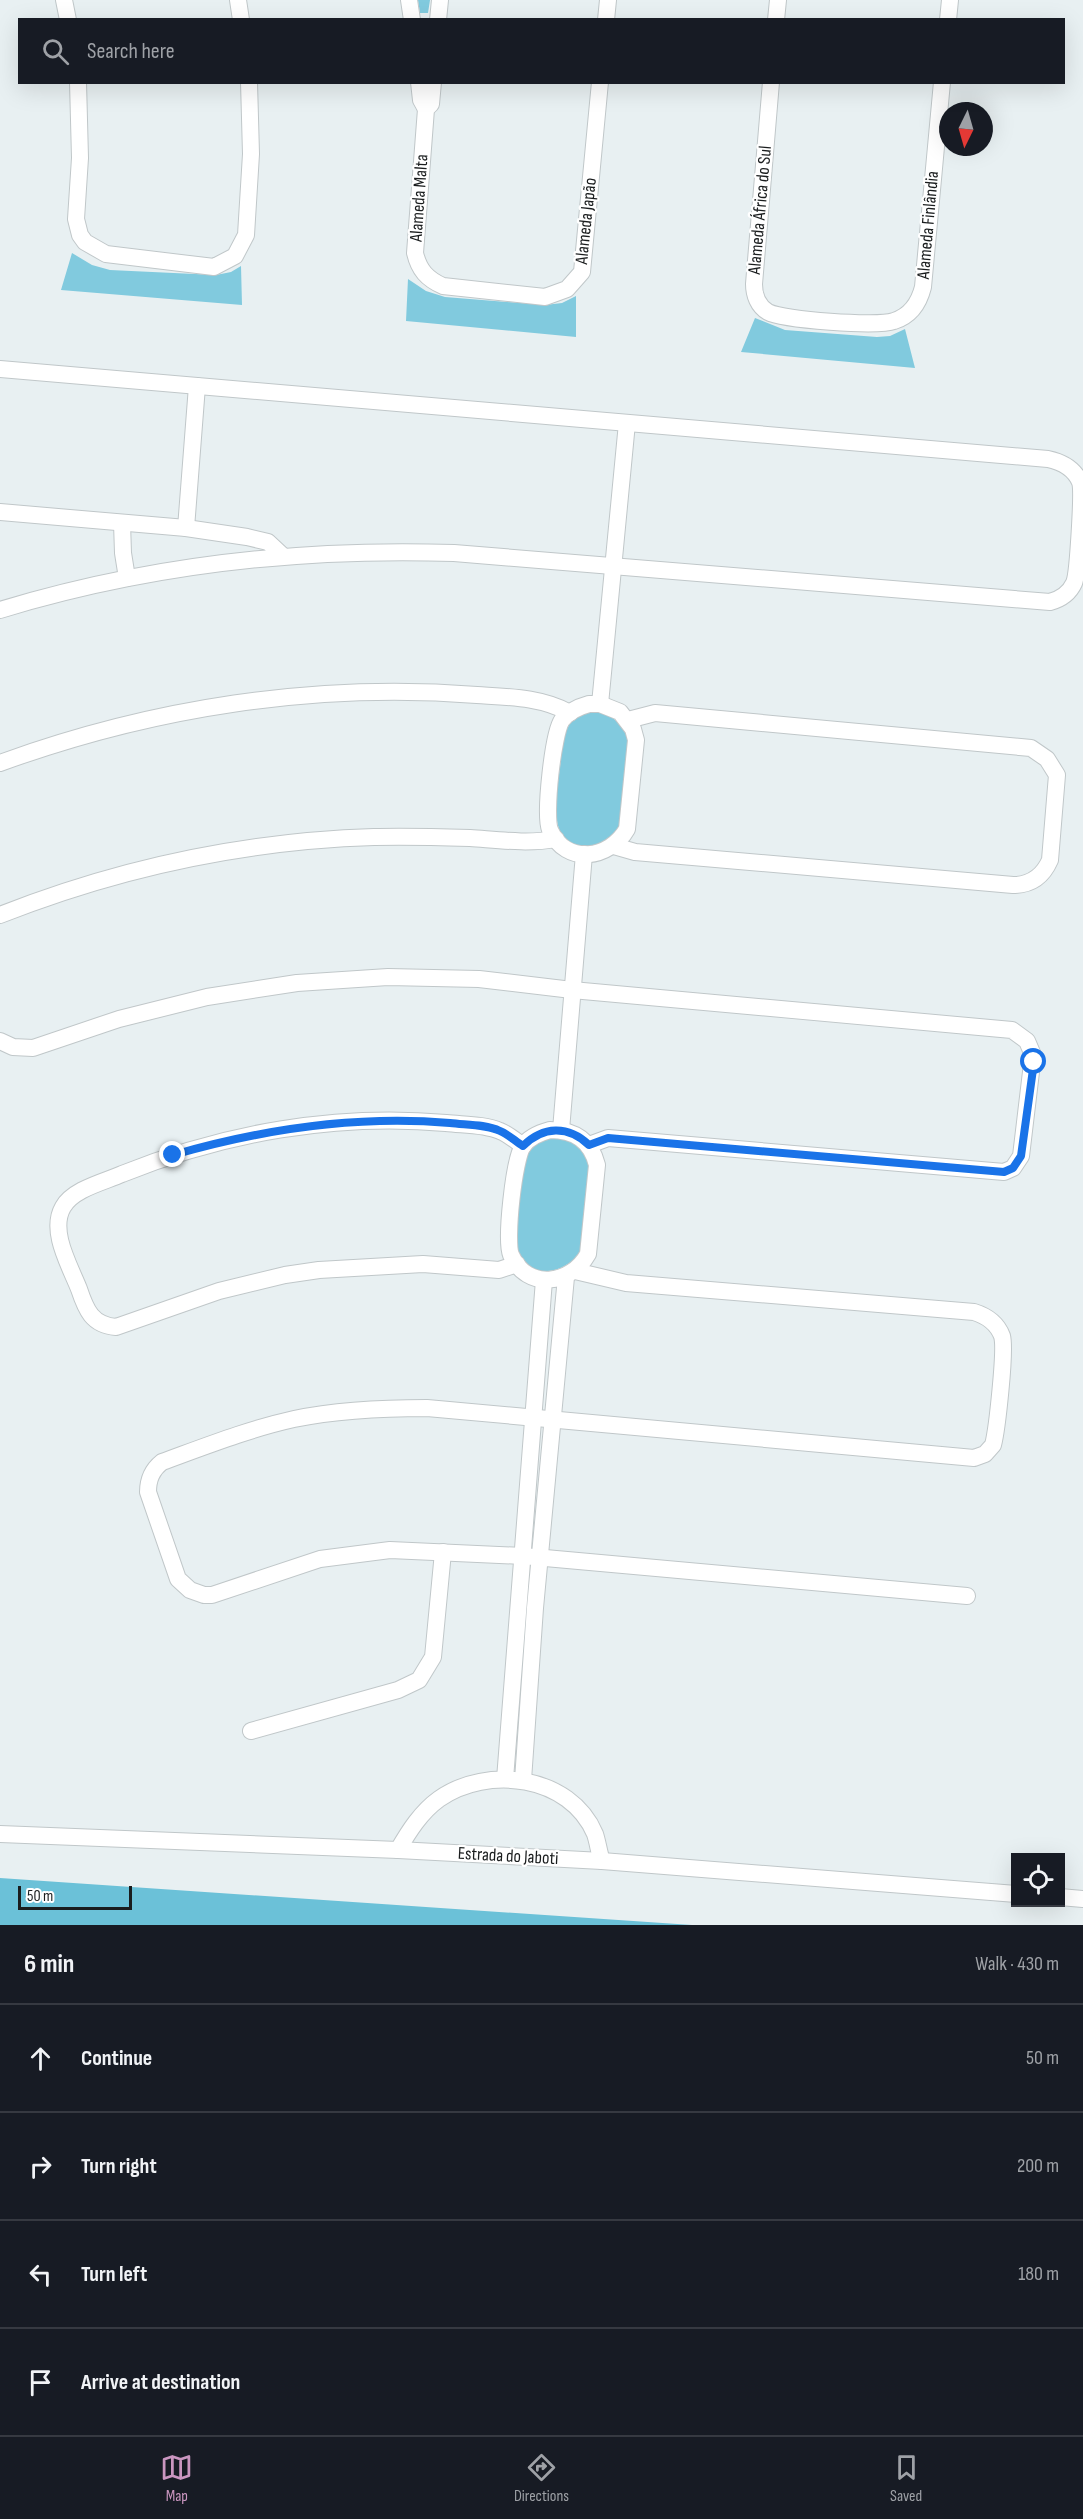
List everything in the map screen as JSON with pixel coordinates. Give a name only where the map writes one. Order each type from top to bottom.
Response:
[{"type":"street","points":[[64,0],[68,18]]},
{"type":"street","points":[[238,0],[241,18]]},
{"type":"street","points":[[409,0],[412,18]]},
{"type":"street","points":[[438,18],[440,0]]},
{"type":"street","points":[[606,18],[608,0]]},
{"type":"street","points":[[776,18],[778,0]]},
{"type":"street","points":[[948,18],[950,0]]},
{"type":"street","points":[[78,84],[80,158],[76,219],[77,227],[85,242],[106,254],[214,267],[234,256],[246,235],[251,154],[249,84]]},
{"type":"street","name":"Alameda Malta","points":[[419,84],[421,100],[426,109],[415,253],[419,267],[429,279],[443,286],[503,292]]},
{"type":"street","name":"Alameda Malta","points":[[426,109],[431,104],[433,84]]},
{"type":"street","name":"Alameda Japão","points":[[503,292],[545,297],[553,295],[573,284],[582,272],[600,84]]},
{"type":"street","name":"Alameda África do Sul","points":[[771,84],[754,291],[759,304],[776,315],[825,321]]},
{"type":"street","name":"Alameda Finlândia","points":[[825,321],[885,323],[907,314],[917,302],[923,287],[942,84]]},
{"type":"street","points":[[0,369],[1057,460],[1072,470],[1082,488],[1076,578],[1073,586],[1062,598],[1043,603],[442,552],[358,552],[216,563],[127,578],[0,610]]},
{"type":"street","points":[[186,528],[196,386]]},
{"type":"street","points":[[600,704],[627,423]]},
{"type":"street","points":[[0,512],[186,528],[247,537],[268,542],[284,556]]},
{"type":"street","points":[[122,523],[127,578]]},
{"type":"street","points":[[0,763],[68,740],[157,718],[254,701],[306,696],[380,692],[464,694],[549,704],[570,713]]},
{"type":"street","points":[[600,704],[620,712],[628,720],[636,740],[630,819],[622,838],[614,846],[605,852],[584,854],[564,847],[556,839],[547,819],[556,730],[570,713],[579,707],[600,704]]},
{"type":"street","points":[[614,846],[635,852],[1012,885],[1034,880],[1047,868],[1050,860],[1057,775],[1047,759],[1031,748],[655,714],[628,720]]},
{"type":"street","points":[[0,915],[61,892],[146,868],[279,844],[374,837],[435,837],[536,842],[556,839]]},
{"type":"street","points":[[561,1130],[584,854]]},
{"type":"street","points":[[0,1041],[13,1047],[33,1048],[119,1018],[252,989],[331,980],[433,977],[1012,1030],[1026,1041],[1033,1055],[1021,1156],[1017,1165],[1009,1170],[608,1138],[589,1145]]},
{"type":"street","points":[[517,1264],[499,1270],[423,1264],[388,1264],[296,1273],[219,1291],[116,1328],[102,1325],[87,1312],[58,1228],[60,1213],[67,1201],[105,1181],[208,1145],[279,1130],[357,1122],[436,1122],[500,1131],[523,1146]]},
{"type":"street","points":[[524,1780],[535,1608],[541,1558],[552,1419],[570,1274],[583,1264],[591,1244],[597,1165],[589,1145],[572,1132],[561,1130],[540,1133],[523,1146],[517,1156],[508,1235],[511,1255],[517,1264],[534,1277],[544,1280],[570,1274],[626,1283],[963,1311],[982,1315],[995,1324],[1003,1342],[994,1439],[985,1454],[974,1458],[552,1419],[427,1408],[380,1408],[322,1414],[242,1433],[162,1462],[150,1478],[150,1499],[178,1579],[190,1590],[212,1595],[296,1565],[344,1554],[390,1550],[523,1556],[541,1558],[967,1596]]},
{"type":"street","points":[[505,1779],[544,1280]]},
{"type":"street","points":[[251,1731],[398,1690],[419,1680],[433,1658],[443,1552]]},
{"type":"street","points":[[517,1606],[535,1608]]},
{"type":"street","points":[[510,1714],[513,1707],[521,1706],[529,1713]]},
{"type":"street","points":[[398,1850],[422,1815],[444,1796],[477,1782],[505,1779],[524,1780],[557,1794],[579,1812],[594,1834],[602,1861]]},
{"type":"street","name":"Estrada do Jaboti","points":[[0,1834],[398,1850],[602,1861],[1011,1894]]},
{"type":"street","points":[[1065,1898],[1083,1899]]},
{"type":"shaded area","points":[[418,0],[430,0],[428,13],[420,13]]},
{"type":"shaded area","points":[[72,253],[92,265],[110,270],[216,275],[231,272],[241,266],[242,305],[61,290]]},
{"type":"shaded area","points":[[408,279],[426,291],[445,297],[545,305],[562,303],[576,296],[576,337],[406,321]]},
{"type":"shaded area","points":[[755,318],[785,330],[877,337],[890,336],[905,329],[915,368],[741,352]]},
{"type":"shaded area","points":[[590,712],[597,712],[614,719],[623,728],[628,740],[619,826],[614,834],[604,842],[591,846],[576,845],[566,840],[560,830],[556,805],[564,736],[575,719]]},
{"type":"shaded area","points":[[551,1138],[564,1139],[575,1145],[584,1154],[589,1166],[580,1251],[567,1265],[549,1271],[539,1271],[523,1261],[518,1252],[519,1201],[528,1152],[538,1143]]},
{"type":"shaded area","points":[[0,1878],[692,1925],[0,1925]]},
{"type":"route","points":[[173,1155],[279,1130],[357,1122],[397,1121],[475,1126],[500,1131],[523,1146],[530,1138],[540,1133],[561,1130],[572,1132],[589,1145],[602,1138],[608,1138],[1004,1172],[1017,1165],[1020,1160],[1034,1062]]}]
